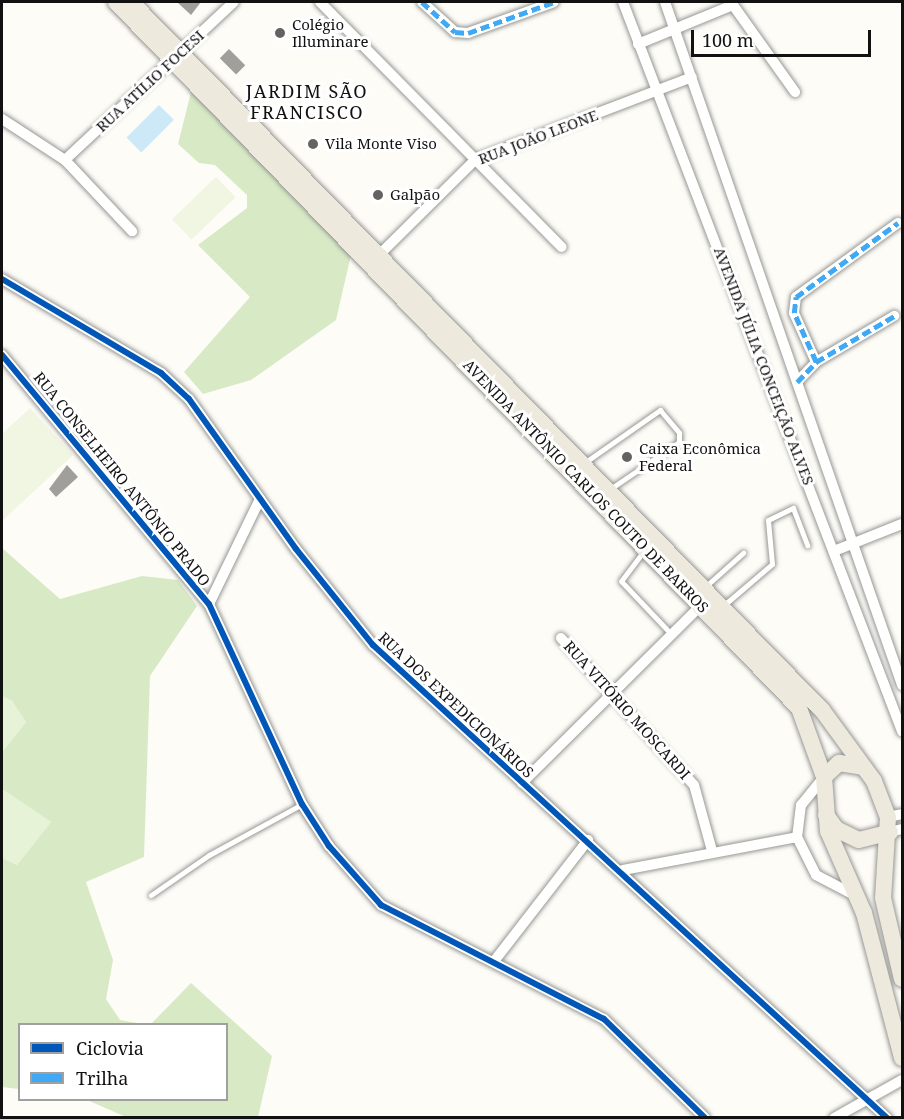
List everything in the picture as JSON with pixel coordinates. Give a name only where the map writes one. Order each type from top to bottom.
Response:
[{"type":"main road","name":"AVENIDA ANTÔNIO CARLOS COUTO DE BARROS","points":[[116,2],[176,56],[379,255],[706,586],[822,710],[863,767],[896,823]]},
{"type":"main road","name":"AVENIDA ANTÔNIO CARLOS COUTO DE BARROS","points":[[131,2],[176,56],[800,708],[824,777],[825,815],[856,896],[903,1058]]},
{"type":"main road","points":[[824,777],[839,763],[863,767]]},
{"type":"main road","points":[[825,815],[836,829],[859,840],[896,823]]},
{"type":"main road","points":[[896,823],[883,898],[903,979]]},
{"type":"street","name":"RUA ATÍLIO FOCESI","points":[[65,160],[234,2]]},
{"type":"street","points":[[320,2],[562,248]]},
{"type":"street","points":[[422,2],[455,32],[468,33],[554,2]]},
{"type":"street","name":"AVENIDA JÚLIA CONCEIÇÃO ALVES","points":[[623,2],[834,551],[897,701],[903,730]]},
{"type":"street","name":"AVENIDA JÚLIA CONCEIÇÃO ALVES","points":[[665,2],[677,28],[851,544],[903,684]]},
{"type":"street","points":[[638,44],[725,5],[738,10],[795,92]]},
{"type":"street","name":"RUA JOÃO LEONE","points":[[379,255],[475,159],[658,92],[692,77]]},
{"type":"street","points":[[2,119],[65,160],[132,231]]},
{"type":"street","points":[[816,362],[794,313],[796,297],[898,223]]},
{"type":"street","name":"RUA DOS EXPEDICIONÁRIOS","points":[[2,279],[160,373],[189,399],[260,499],[373,645],[522,783],[623,870],[887,1118]]},
{"type":"street","points":[[797,382],[816,362],[894,316]]},
{"type":"street","name":"RUA CONSELHEIRO ANTÔNIO PRADO","points":[[2,355],[209,604],[302,804],[329,846],[381,905],[495,960],[604,1019],[705,1118]]},
{"type":"street","points":[[209,604],[260,499]]},
{"type":"street","points":[[834,551],[903,524]]},
{"type":"street","points":[[522,783],[701,605]]},
{"type":"street","name":"RUA VITÓRIO MOSCARDI","points":[[561,638],[614,693],[694,785],[712,851]]},
{"type":"street","points":[[824,777],[801,805],[797,837],[816,875],[856,896]]},
{"type":"street","points":[[623,870],[712,851],[797,837]]},
{"type":"street","points":[[495,960],[588,840]]},
{"type":"street","points":[[834,1118],[903,1080]]},
{"type":"lane","points":[[584,464],[660,410],[679,433],[678,441],[609,490]]},
{"type":"lane","points":[[723,606],[772,564],[768,520],[793,508],[807,545]]},
{"type":"lane","points":[[646,549],[621,581],[672,635]]},
{"type":"lane","points":[[706,586],[743,553]]},
{"type":"lane","points":[[151,895],[209,855],[302,804]]},
{"type":"green space","points":[[192,88],[351,255],[336,320],[251,380],[203,394],[184,372],[250,297],[198,245],[247,208],[247,195],[215,165],[199,163],[178,144]]},
{"type":"green space","points":[[216,177],[235,197],[192,240],[172,219]]},
{"type":"green space","points":[[30,408],[73,455],[2,521],[2,434]]},
{"type":"green space","points":[[2,548],[60,599],[142,576],[178,580],[197,606],[150,676],[144,857],[86,882],[113,960],[106,999],[120,1020],[136,1023],[18,1023],[18,1089],[2,1087],[2,858],[17,865],[51,822],[2,789],[2,752],[26,722],[12,701],[2,696]]},
{"type":"green space","points":[[2,696],[12,701],[26,722],[2,752]]},
{"type":"green space","points":[[2,789],[51,822],[17,865],[2,858]]},
{"type":"green space","points":[[191,983],[272,1056],[258,1117],[126,1117],[89,1101],[228,1101],[228,1023],[152,1023]]},
{"type":"water","points":[[159,105],[174,120],[141,152],[126,138]]},
{"type":"building","points":[[177,2],[201,2],[191,15]]},
{"type":"building","points":[[229,49],[245,65],[236,74],[220,58]]},
{"type":"building","points":[[67,465],[78,477],[56,497],[49,489]]},
{"type":"marked path","points":[[422,2],[455,32],[468,33],[554,2]]},
{"type":"marked path","points":[[816,362],[794,313],[796,297],[898,223]]},
{"type":"marked path","points":[[797,382],[816,362],[894,316]]},
{"type":"cycle path","points":[[2,279],[161,373],[189,399],[296,549],[373,645],[887,1118]]},
{"type":"cycle path","points":[[2,355],[209,604],[302,804],[329,846],[381,905],[604,1019],[705,1118]]},
{"type":"place","name":"Colégio Illuminare","points":[[280,33]]},
{"type":"place","name":"Vila Monte Viso","points":[[313,144]]},
{"type":"place","name":"Galpão","points":[[378,195]]},
{"type":"place","name":"Caixa Econômica Federal","points":[[627,457]]},
{"type":"district","name":"JARDIM SÃO FRANCISCO","points":[[307,102]]}]
